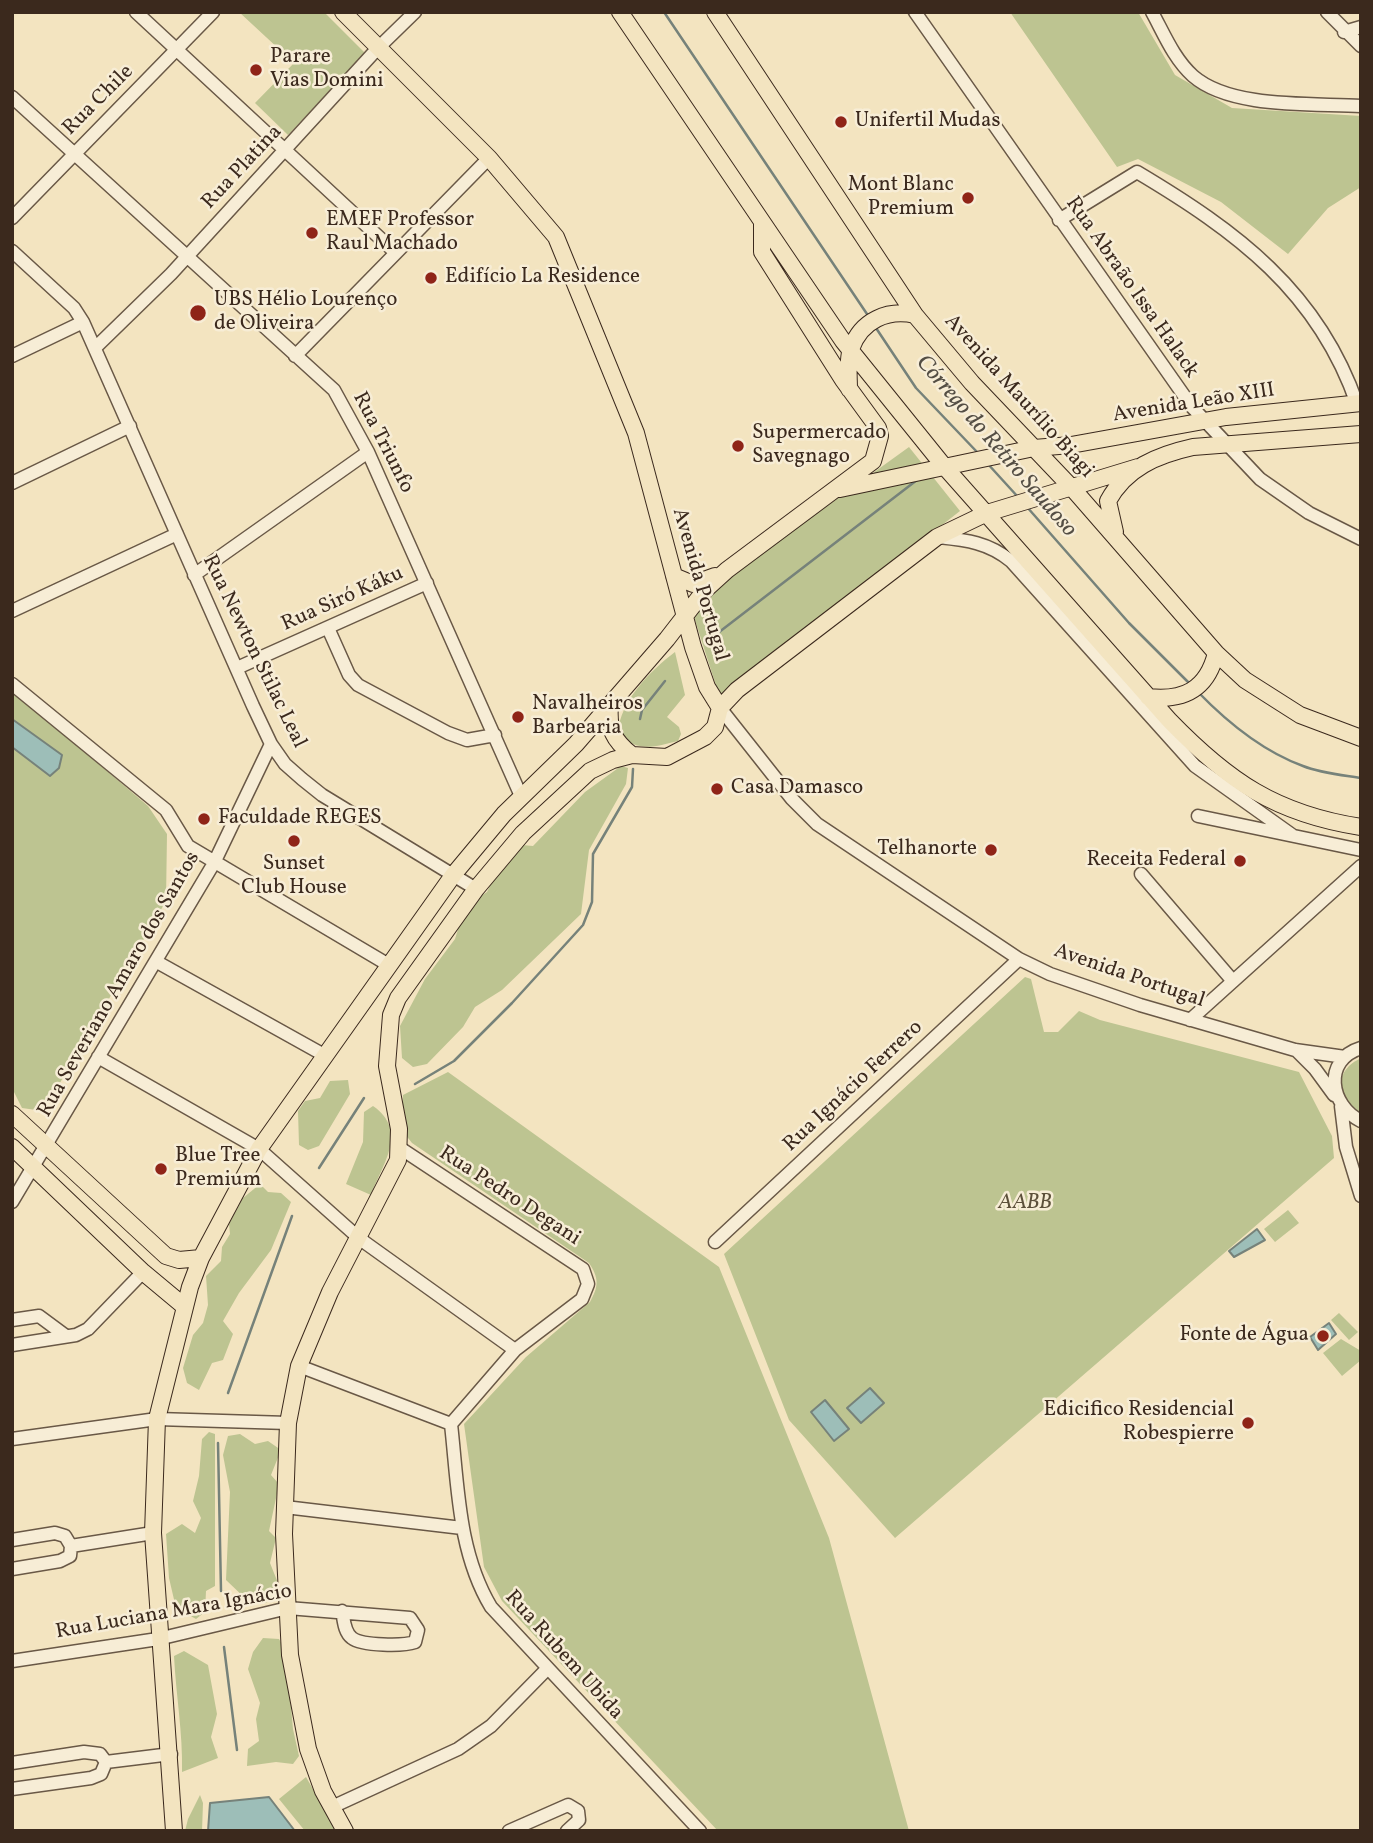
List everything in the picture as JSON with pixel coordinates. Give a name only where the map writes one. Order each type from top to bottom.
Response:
[{"type":"main road","name":"Avenida Portugal","points":[[342,12],[489,158],[556,237],[636,433],[684,617],[707,687],[720,708]]},
{"type":"main road","points":[[620,12],[814,302],[850,350],[943,465],[1148,697],[1196,748],[1265,799],[1298,814],[1361,827]]},
{"type":"main road","name":"Avenida Maurílio Biagi","points":[[715,12],[915,315],[972,383],[1073,489],[1216,653],[1269,698],[1300,715],[1361,738]]},
{"type":"main road","points":[[174,1831],[170,1754],[158,1639],[153,1533],[157,1419],[185,1307],[201,1258],[259,1149],[387,964],[454,874],[521,796],[576,744],[705,590],[727,570],[873,460],[880,436],[878,428],[849,388],[762,252],[762,223]]},
{"type":"main road","points":[[788,295],[814,302]]},
{"type":"main road","points":[[849,388],[850,350],[864,327],[888,313],[915,315]]},
{"type":"main road","name":"Avenida Leão XIII","points":[[835,490],[943,465],[1034,448],[1071,445],[1205,421],[1359,404]]},
{"type":"main road","name":"Avenida Leão XIII","points":[[1119,541],[1111,522],[1108,501],[1115,488],[1138,467],[1170,452],[1361,434]]},
{"type":"main road","points":[[345,1831],[308,1749],[290,1655],[285,1507],[288,1423],[299,1367],[330,1292],[360,1239],[400,1148],[387,1066],[391,1015],[398,998],[476,889],[523,834],[590,771],[632,755],[667,757],[687,748],[715,727],[720,708],[737,690],[937,537],[987,513],[1073,489],[1138,467]]},
{"type":"main road","points":[[674,576],[693,584],[727,570]]},
{"type":"main road","points":[[1052,608],[1077,617]]},
{"type":"main road","points":[[1148,697],[1168,699],[1185,696],[1208,675],[1216,653]]},
{"type":"main road","points":[[610,705],[611,733],[617,744],[632,755]]},
{"type":"main road","points":[[521,796],[529,812],[523,834]]},
{"type":"main road","points":[[12,1114],[166,1255],[179,1260],[201,1258]]},
{"type":"main road","points":[[12,1147],[142,1272],[185,1307]]},
{"type":"street","points":[[136,12],[396,253]]},
{"type":"street","name":"Rua Chile","points":[[12,218],[213,12]]},
{"type":"street","name":"Rua Platina","points":[[96,347],[188,256],[377,49],[415,12]]},
{"type":"street","name":"Rua Abraão Issa Halack","points":[[915,12],[1192,407],[1225,445],[1260,479],[1309,513],[1361,539]]},
{"type":"street","points":[[1152,12],[1177,59],[1191,75],[1226,95],[1361,106]]},
{"type":"street","points":[[1327,12],[1343,32],[1361,46]]},
{"type":"street","points":[[1343,32],[1361,27]]},
{"type":"street","name":"Rua Triunfo","points":[[12,97],[334,390],[368,452],[521,796]]},
{"type":"street","points":[[295,356],[489,158]]},
{"type":"street","points":[[1059,220],[1137,173],[1230,232],[1277,273],[1308,308],[1332,343],[1359,404]]},
{"type":"street","name":"Rua Newton Stilac Leal","points":[[12,251],[74,308],[83,322],[194,576],[271,744],[285,764],[322,795],[476,889]]},
{"type":"street","points":[[12,356],[83,322]]},
{"type":"street","points":[[12,483],[130,426]]},
{"type":"street","points":[[194,576],[368,452]]},
{"type":"street","points":[[987,513],[1008,559]]},
{"type":"street","points":[[12,611],[177,534]]},
{"type":"street","points":[[937,537],[973,541],[994,548],[1008,559],[1195,766],[1292,835]]},
{"type":"street","name":"Rua Siró Káku","points":[[237,668],[427,583]]},
{"type":"street","points":[[328,628],[349,675],[358,685],[448,733],[467,740],[495,735]]},
{"type":"street","points":[[12,684],[166,810],[188,846],[387,964]]},
{"type":"street","name":"Avenida Portugal","points":[[720,708],[792,799],[817,824],[1019,959],[1084,988],[1296,1050],[1355,1049]]},
{"type":"street","name":"Rua Severiano Amaro dos Santos","points":[[12,1202],[215,863],[271,744]]},
{"type":"street","points":[[1198,816],[1361,850]]},
{"type":"street","points":[[1190,1020],[1361,866]]},
{"type":"street","points":[[1141,874],[1232,980]]},
{"type":"street","name":"Rua Ignácio Ferrero","points":[[715,1242],[1019,959]]},
{"type":"street","points":[[157,962],[324,1055]]},
{"type":"street","points":[[1355,1049],[1334,1077],[1346,1147],[1360,1188]]},
{"type":"street","points":[[1296,1050],[1315,1069],[1339,1103],[1361,1121]]},
{"type":"street","points":[[98,1057],[259,1149],[360,1239],[515,1350],[451,1424],[299,1367]]},
{"type":"street","name":"Rua Pedro Degani","points":[[400,1148],[583,1269],[588,1284],[582,1299],[515,1350]]},
{"type":"street","points":[[12,1345],[66,1336],[88,1329],[142,1272]]},
{"type":"street","points":[[12,1320],[39,1316],[66,1336]]},
{"type":"street","points":[[12,1439],[157,1419],[288,1423]]},
{"type":"street","name":"Rua Rubem Ubida","points":[[451,1424],[462,1528],[477,1584],[491,1607],[546,1670],[700,1831]]},
{"type":"street","points":[[285,1507],[462,1528]]},
{"type":"street","points":[[12,1540],[55,1533],[65,1536],[71,1546],[70,1556],[60,1561],[12,1569]]},
{"type":"street","points":[[71,1546],[153,1533]]},
{"type":"street","name":"Rua Luciana Mara Ignácio","points":[[12,1661],[158,1639],[288,1608],[342,1611],[410,1618],[418,1630],[415,1642],[404,1646],[351,1637],[345,1627],[342,1611]]},
{"type":"street","points":[[332,1807],[458,1749],[491,1726],[546,1670]]},
{"type":"street","points":[[12,1763],[84,1752],[100,1754],[106,1762]]},
{"type":"street","points":[[106,1762],[170,1754]]},
{"type":"street","points":[[12,1789],[91,1778],[101,1773],[106,1762]]},
{"type":"street","points":[[509,1831],[568,1805],[578,1811],[579,1820],[567,1831]]},
{"type":"green space","points":[[239,12],[324,12],[365,53],[288,135],[255,103],[294,63]]},
{"type":"green space","points":[[1010,12],[1138,12],[1175,75],[1232,108],[1361,116],[1361,187],[1328,208],[1288,254],[1221,202],[1138,159],[1117,167]]},
{"type":"green space","points":[[909,447],[960,511],[720,698],[694,617],[726,579]]},
{"type":"green space","points":[[675,652],[685,695],[667,717],[679,727],[681,734],[678,741],[646,747],[632,744],[618,733],[624,710],[638,688]]},
{"type":"green space","points":[[12,695],[18,695],[148,806],[167,834],[166,901],[47,1105],[36,1110],[22,1108],[12,1088]]},
{"type":"green space","points":[[621,766],[628,768],[626,784],[589,850],[581,914],[502,990],[475,1007],[463,1027],[427,1064],[413,1067],[402,1058],[400,1026],[425,979],[455,939],[460,923],[473,901],[487,892],[498,869],[522,845],[533,846],[585,792]]},
{"type":"green space","name":"AABB","points":[[1025,977],[1031,979],[1044,1032],[1058,1032],[1079,1011],[1100,1020],[1299,1072],[1332,1136],[1334,1158],[895,1538],[789,1420],[724,1254]]},
{"type":"green space","points":[[1361,1058],[1361,1121],[1339,1100],[1343,1075],[1349,1066]]},
{"type":"green space","points":[[448,1072],[719,1267],[829,1538],[909,1831],[718,1831],[502,1601],[484,1567],[464,1424],[526,1357],[590,1302],[597,1282],[589,1263],[412,1143],[401,1129],[403,1095]]},
{"type":"green space","points":[[348,1080],[350,1094],[319,1146],[308,1150],[299,1145],[298,1111],[305,1101],[320,1098],[330,1081]]},
{"type":"green space","points":[[373,1106],[384,1116],[391,1137],[390,1149],[371,1195],[346,1184],[363,1142],[364,1112]]},
{"type":"green space","points":[[260,1184],[268,1192],[281,1193],[291,1202],[271,1250],[239,1293],[223,1321],[233,1334],[223,1360],[212,1363],[199,1390],[187,1383],[183,1368],[193,1335],[203,1323],[208,1305],[206,1276],[221,1261],[222,1247],[230,1234],[229,1224],[243,1198]]},
{"type":"green space","points":[[1288,1210],[1299,1223],[1275,1242],[1264,1229]]},
{"type":"green space","points":[[1339,1313],[1358,1332],[1349,1340],[1331,1320]]},
{"type":"green space","points":[[1341,1339],[1361,1351],[1361,1360],[1342,1376],[1323,1353]]},
{"type":"green space","points":[[209,1432],[215,1434],[215,1586],[206,1591],[205,1612],[196,1619],[176,1608],[169,1578],[166,1534],[182,1524],[195,1533],[201,1518],[193,1501],[199,1476],[202,1439]]},
{"type":"green space","points":[[240,1434],[255,1444],[268,1441],[281,1450],[271,1475],[279,1484],[269,1531],[276,1538],[270,1563],[280,1588],[266,1603],[247,1600],[226,1580],[230,1492],[223,1455],[228,1436]]},
{"type":"green space","points":[[263,1638],[279,1639],[286,1652],[293,1729],[299,1756],[293,1764],[276,1762],[247,1766],[248,1749],[259,1741],[256,1719],[260,1703],[248,1669],[253,1652]]},
{"type":"green space","points":[[184,1651],[208,1665],[217,1714],[211,1737],[218,1758],[182,1772],[174,1656]]},
{"type":"green space","points":[[306,1777],[337,1831],[305,1831],[279,1799]]},
{"type":"green space","points":[[200,1795],[203,1803],[202,1831],[185,1831],[188,1819]]},
{"type":"water","points":[[12,719],[62,755],[59,768],[50,776],[12,747]]},
{"type":"water","points":[[1257,1229],[1265,1240],[1234,1257],[1229,1251]]},
{"type":"water","name":"Fonte de Água","points":[[1329,1323],[1336,1334],[1318,1350],[1310,1337]]},
{"type":"water","points":[[870,1388],[884,1403],[861,1423],[847,1408]]},
{"type":"water","points":[[825,1400],[849,1429],[834,1441],[811,1412]]},
{"type":"water","points":[[269,1797],[295,1831],[208,1831],[210,1803]]},
{"type":"waterway","name":"Córrego do Retiro Saudoso","points":[[664,12],[869,317]]},
{"type":"waterway","name":"Córrego do Retiro Saudoso","points":[[876,328],[916,388],[978,453]]},
{"type":"waterway","name":"Córrego do Retiro Saudoso","points":[[987,463],[1018,497]]},
{"type":"waterway","points":[[714,636],[917,480]]},
{"type":"waterway","name":"Córrego do Retiro Saudoso","points":[[1027,507],[1129,623],[1191,685]]},
{"type":"waterway","points":[[640,719],[642,710],[665,681]]},
{"type":"waterway","name":"Córrego do Retiro Saudoso","points":[[1198,692],[1234,725],[1288,760],[1331,774],[1361,778]]},
{"type":"waterway","points":[[415,1084],[454,1061],[512,1003],[583,925],[592,902],[593,854],[632,787],[633,769]]},
{"type":"waterway","points":[[319,1168],[364,1098]]},
{"type":"waterway","points":[[228,1393],[292,1216]]},
{"type":"waterway","points":[[218,1443],[221,1591]]},
{"type":"waterway","points":[[224,1647],[237,1750]]},
{"type":"place","name":"Parare Vias Domini","points":[[256,70]]},
{"type":"place","name":"Unifertil Mudas","points":[[841,122]]},
{"type":"place","name":"Mont Blanc Premium","points":[[968,198]]},
{"type":"place","name":"EMEF Professor Raul Machado","points":[[312,233]]},
{"type":"place","name":"Edifício La Residence","points":[[431,278]]},
{"type":"place","name":"UBS Hélio Lourenço de Oliveira","points":[[198,313]]},
{"type":"place","name":"Supermercado Savegnago","points":[[738,446]]},
{"type":"place","name":"Navalheiros Barbearia","points":[[518,717]]},
{"type":"place","name":"Casa Damasco","points":[[717,789]]},
{"type":"place","name":"Faculdade REGES","points":[[204,819]]},
{"type":"place","name":"Sunset Club House","points":[[294,841]]},
{"type":"place","name":"Telhanorte","points":[[991,850]]},
{"type":"place","name":"Receita Federal","points":[[1240,861]]},
{"type":"place","name":"Blue Tree Premium","points":[[161,1169]]},
{"type":"place","name":"Fonte de Água","points":[[1323,1336]]},
{"type":"place","name":"Edicifico Residencial Robespierre","points":[[1248,1423]]}]
